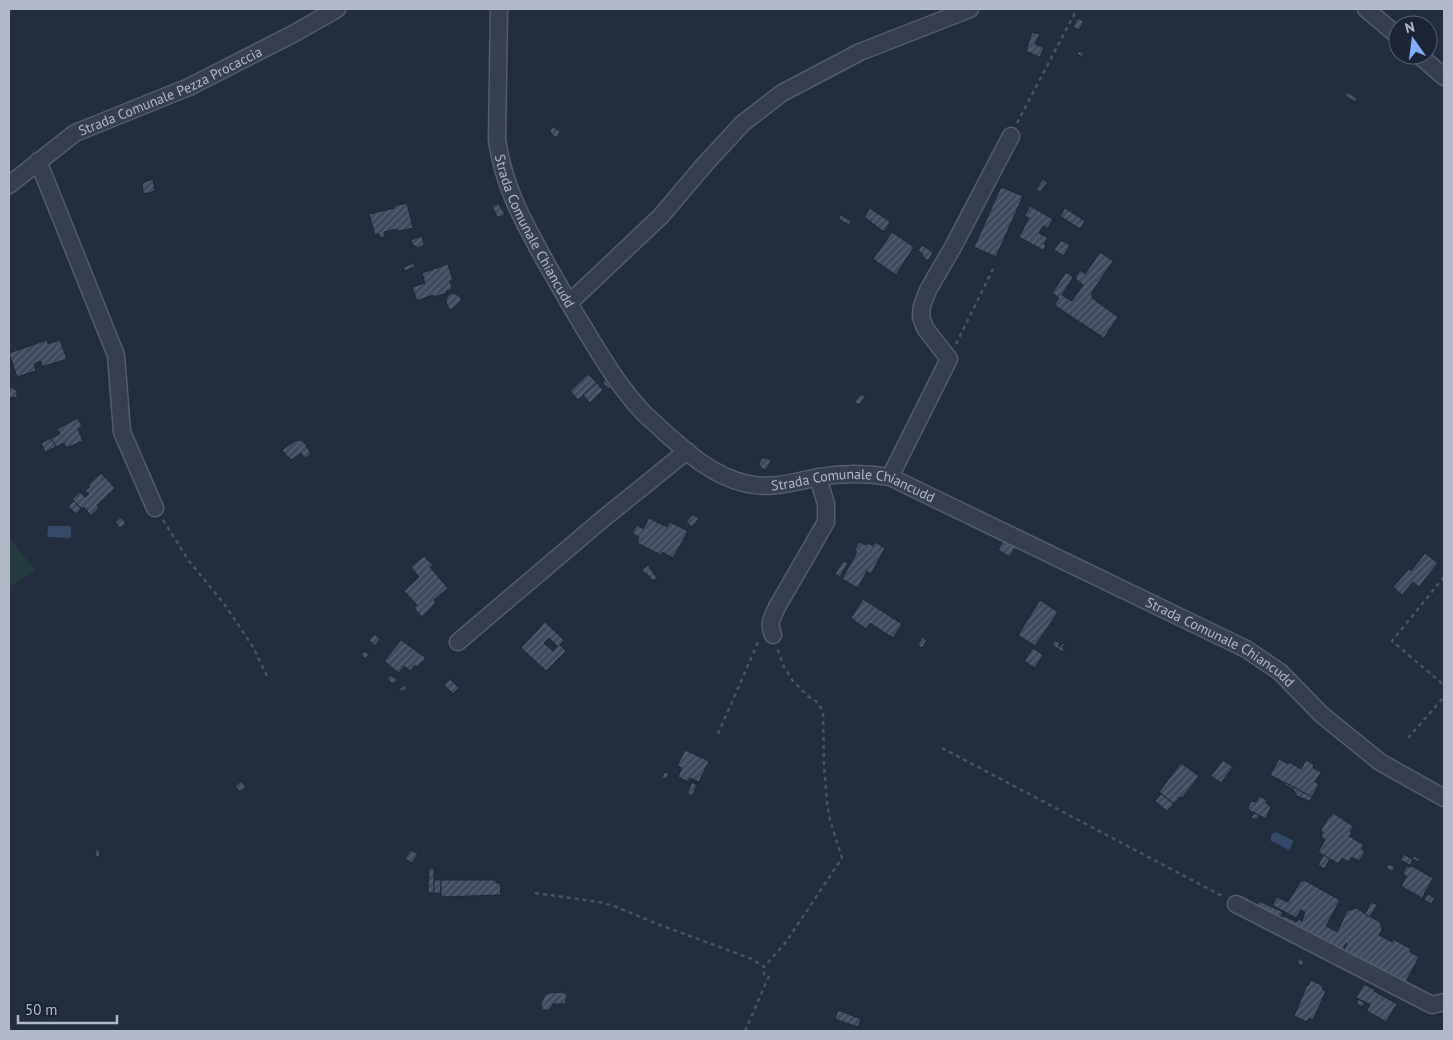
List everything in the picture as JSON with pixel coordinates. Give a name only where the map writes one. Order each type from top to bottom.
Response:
[{"type":"street","name":"Strada Comunale Pezza Procaccia","points":[[9,184],[75,133],[189,87],[293,34],[337,9]]},
{"type":"street","name":"Strada Comunale Chiancudd","points":[[499,9],[497,140],[500,162],[506,183],[526,226],[569,303],[611,371],[640,409],[706,467],[727,478],[745,484],[771,486],[857,473],[890,476],[1246,649],[1280,672],[1322,715],[1380,762],[1444,798]]},
{"type":"street","points":[[569,303],[661,216],[705,164],[744,123],[782,94],[860,52],[970,9]]},
{"type":"street","points":[[1366,9],[1388,28]]},
{"type":"street","points":[[1430,65],[1444,77]]},
{"type":"street","points":[[890,476],[949,359],[925,328],[921,317],[922,306],[928,290],[954,247],[1011,136]]},
{"type":"street","points":[[38,161],[116,355],[122,432],[155,508]]},
{"type":"street","points":[[458,642],[596,524],[687,451]]},
{"type":"street","points":[[772,628],[777,607],[826,522],[826,504],[818,478]]},
{"type":"street","points":[[1236,904],[1432,1005],[1444,1002]]},
{"type":"path","points":[[1011,136],[1077,9]]},
{"type":"path","points":[[949,359],[993,269]]},
{"type":"path","points":[[155,508],[189,561],[225,605],[244,633],[267,676]]},
{"type":"path","points":[[1444,577],[1392,641],[1444,685]]},
{"type":"path","points":[[718,734],[759,638],[772,628],[788,675],[799,689],[816,701],[824,711],[824,765],[827,802],[830,820],[842,858],[786,942],[764,967],[764,974],[769,976],[745,1031]]},
{"type":"path","points":[[1408,738],[1444,697]]},
{"type":"path","points":[[942,748],[1236,904]]},
{"type":"path","points":[[536,894],[600,902],[614,906],[752,959],[764,967]]},
{"type":"green space","points":[[9,538],[35,570],[9,587]]},
{"type":"water","points":[[48,526],[71,526],[71,538],[47,537]]},
{"type":"water","points":[[1276,832],[1294,841],[1289,850],[1271,841],[1271,835]]},
{"type":"building","points":[[1078,18],[1084,21],[1079,30],[1073,27]]},
{"type":"building","points":[[1032,32],[1040,34],[1035,44],[1044,48],[1040,57],[1026,51]]},
{"type":"building","points":[[1079,51],[1084,54],[1082,57],[1077,54]]},
{"type":"building","points":[[1347,92],[1357,98],[1355,102],[1345,96]]},
{"type":"building","points":[[553,127],[560,131],[557,138],[551,134],[550,130]]},
{"type":"building","points":[[153,179],[155,191],[146,194],[143,192],[142,185],[144,182]]},
{"type":"building","points":[[1043,179],[1048,182],[1040,192],[1036,189]]},
{"type":"building","points":[[1001,187],[1023,196],[996,257],[974,247]]},
{"type":"building","points":[[407,203],[413,228],[384,232],[385,237],[380,238],[379,234],[375,235],[369,214]]},
{"type":"building","points":[[498,203],[505,214],[498,218],[492,207]]},
{"type":"building","points":[[1030,206],[1053,219],[1048,228],[1043,226],[1039,233],[1048,238],[1043,250],[1019,237],[1029,218],[1024,216]]},
{"type":"building","points":[[870,208],[890,222],[884,232],[864,217]]},
{"type":"building","points":[[1065,208],[1085,221],[1080,229],[1060,216]]},
{"type":"building","points":[[841,215],[851,221],[849,225],[840,220]]},
{"type":"building","points":[[892,232],[914,247],[896,275],[873,259]]},
{"type":"building","points":[[422,236],[424,245],[418,248],[412,244],[411,240]]},
{"type":"building","points":[[1061,240],[1070,245],[1064,256],[1054,250]]},
{"type":"building","points":[[922,245],[933,252],[928,261],[918,251]]},
{"type":"building","points":[[1100,252],[1113,261],[1092,292],[1092,298],[1118,317],[1104,338],[1054,305],[1059,298],[1052,293],[1066,272],[1073,277],[1062,295],[1072,301],[1083,285],[1075,278],[1080,270],[1085,274]]},
{"type":"building","points":[[414,263],[415,267],[405,271],[403,267]]},
{"type":"building","points":[[448,264],[453,281],[450,281],[452,289],[446,291],[447,293],[434,297],[433,295],[417,301],[412,287],[425,283],[422,273]]},
{"type":"building","points":[[452,293],[458,295],[462,300],[451,310],[447,306],[446,300],[448,295]]},
{"type":"building","points":[[47,340],[48,344],[60,340],[67,359],[42,367],[41,361],[34,364],[36,371],[17,377],[9,353]]},
{"type":"building","points":[[588,374],[597,383],[578,400],[570,391]]},
{"type":"building","points":[[605,380],[611,387],[608,389],[602,382]]},
{"type":"building","points":[[597,383],[603,390],[590,403],[583,395]]},
{"type":"building","points":[[12,387],[17,391],[17,397],[9,397],[9,388]]},
{"type":"building","points":[[861,394],[865,397],[859,405],[854,402]]},
{"type":"building","points":[[78,418],[82,427],[78,429],[83,441],[66,448],[64,443],[56,447],[51,438],[60,434],[57,429]]},
{"type":"building","points":[[51,438],[56,447],[45,452],[41,443]]},
{"type":"building","points":[[299,440],[304,442],[310,455],[305,458],[301,453],[291,460],[282,450]]},
{"type":"building","points":[[763,458],[771,461],[766,470],[762,469],[759,465]]},
{"type":"building","points":[[101,473],[115,488],[97,505],[99,508],[91,516],[84,507],[82,509],[72,499],[80,492],[85,497],[89,494],[85,491],[90,487],[88,485]]},
{"type":"building","points":[[74,501],[81,509],[76,514],[68,506]]},
{"type":"building","points":[[693,514],[699,519],[692,527],[686,522]]},
{"type":"building","points":[[121,517],[126,524],[120,528],[115,522]]},
{"type":"building","points":[[649,518],[667,527],[670,522],[688,531],[673,558],[662,552],[661,555],[637,543],[639,537],[632,533],[637,525],[643,529]]},
{"type":"building","points":[[1003,541],[1015,547],[1010,557],[998,550]]},
{"type":"building","points":[[859,542],[866,545],[868,543],[873,546],[875,542],[885,548],[871,574],[867,571],[858,588],[842,579],[857,552],[854,551]]},
{"type":"building","points":[[1425,553],[1438,563],[1419,587],[1413,582],[1402,595],[1393,587],[1409,569],[1411,571]]},
{"type":"building","points":[[424,556],[433,565],[430,567],[448,588],[434,600],[436,603],[422,617],[414,608],[417,605],[404,591],[419,577],[411,567]]},
{"type":"building","points":[[843,561],[848,563],[840,577],[835,574]]},
{"type":"building","points":[[648,565],[657,578],[653,581],[642,570]]},
{"type":"building","points":[[863,599],[902,624],[893,638],[870,623],[866,629],[851,618]]},
{"type":"building","points":[[1040,600],[1058,612],[1035,646],[1018,635]]},
{"type":"building","points":[[545,622],[564,640],[560,645],[566,651],[546,671],[521,648]],"holes":[[[549,638],[557,646],[553,651],[544,643]]]},
{"type":"building","points":[[375,634],[380,639],[375,646],[369,640]]},
{"type":"building","points":[[922,637],[927,640],[922,648],[918,645]]},
{"type":"building","points":[[401,640],[426,658],[417,667],[415,665],[410,671],[404,666],[399,673],[384,661]]},
{"type":"building","points":[[1055,640],[1060,643],[1058,646],[1062,643],[1065,644],[1062,648],[1065,649],[1063,652],[1052,645]]},
{"type":"building","points":[[1033,648],[1043,655],[1035,668],[1024,661]]},
{"type":"building","points":[[365,651],[369,655],[365,659],[361,654]]},
{"type":"building","points":[[391,675],[397,680],[393,684],[387,679]]},
{"type":"building","points":[[450,679],[459,688],[453,694],[444,685]]},
{"type":"building","points":[[404,685],[407,688],[402,692],[399,689]]},
{"type":"building","points":[[685,750],[709,761],[699,782],[690,778],[688,782],[678,777],[682,768],[677,766]]},
{"type":"building","points":[[1279,759],[1301,769],[1306,760],[1314,765],[1313,768],[1321,772],[1315,782],[1319,784],[1312,797],[1270,775]]},
{"type":"building","points":[[1223,760],[1233,767],[1221,783],[1211,776]]},
{"type":"building","points":[[1181,763],[1199,776],[1182,798],[1180,797],[1174,804],[1159,792]]},
{"type":"building","points":[[665,772],[669,774],[666,779],[662,777]]},
{"type":"building","points":[[241,781],[246,787],[240,792],[235,786]]},
{"type":"building","points":[[692,782],[697,785],[692,796],[687,793]]},
{"type":"building","points":[[1286,783],[1312,797],[1309,801],[1297,796],[1293,789],[1285,785]]},
{"type":"building","points":[[1161,794],[1174,804],[1167,811],[1155,801]]},
{"type":"building","points":[[1259,796],[1267,800],[1266,803],[1271,807],[1266,819],[1248,808],[1251,801],[1256,802]]},
{"type":"building","points":[[1254,813],[1259,815],[1257,820],[1251,818]]},
{"type":"building","points":[[1333,813],[1353,826],[1350,832],[1352,833],[1349,836],[1364,845],[1361,849],[1365,852],[1359,861],[1352,857],[1349,862],[1342,858],[1339,864],[1318,852],[1325,840],[1321,836],[1322,828]]},
{"type":"building","points":[[99,849],[100,856],[96,857],[95,850]]},
{"type":"building","points":[[411,850],[418,854],[412,863],[405,859]]},
{"type":"building","points":[[1404,854],[1412,859],[1414,856],[1420,859],[1418,862],[1413,859],[1410,865],[1400,860]]},
{"type":"building","points":[[1324,855],[1330,859],[1324,869],[1318,865]]},
{"type":"building","points":[[1389,864],[1395,867],[1392,872],[1386,867]]},
{"type":"building","points":[[1406,866],[1412,866],[1433,878],[1422,898],[1401,886],[1407,876],[1403,874]]},
{"type":"building","points":[[429,868],[434,868],[434,893],[428,893]]},
{"type":"building","points":[[434,880],[441,880],[441,894],[434,893]]},
{"type":"building","points":[[441,880],[496,880],[496,883],[500,883],[501,895],[441,897]]},
{"type":"building","points":[[1304,880],[1340,900],[1326,926],[1337,932],[1347,911],[1356,908],[1380,922],[1382,930],[1379,935],[1392,942],[1393,939],[1411,949],[1410,952],[1419,957],[1404,985],[1343,952],[1346,943],[1341,952],[1281,921],[1284,916],[1297,922],[1299,919],[1302,921],[1305,912],[1301,910],[1296,918],[1272,905],[1277,897],[1288,902],[1300,882]]},
{"type":"building","points":[[1428,894],[1435,898],[1431,904],[1424,900]]},
{"type":"building","points":[[1259,901],[1283,912],[1279,920],[1256,908]]},
{"type":"building","points":[[1371,902],[1377,905],[1370,917],[1365,914]]},
{"type":"building","points":[[1299,958],[1304,961],[1302,966],[1297,963]]},
{"type":"building","points":[[1311,980],[1323,986],[1322,989],[1326,991],[1313,1020],[1309,1018],[1307,1022],[1294,1016]]},
{"type":"building","points":[[1364,984],[1397,1004],[1386,1022],[1367,1011],[1370,1004],[1356,998]]},
{"type":"building","points":[[564,992],[567,996],[565,1004],[553,1004],[547,1011],[542,1009],[541,1004],[545,995]]},
{"type":"building","points":[[1358,999],[1365,1003],[1362,1007],[1356,1003]]},
{"type":"building","points":[[838,1010],[861,1019],[858,1027],[835,1019]]}]
